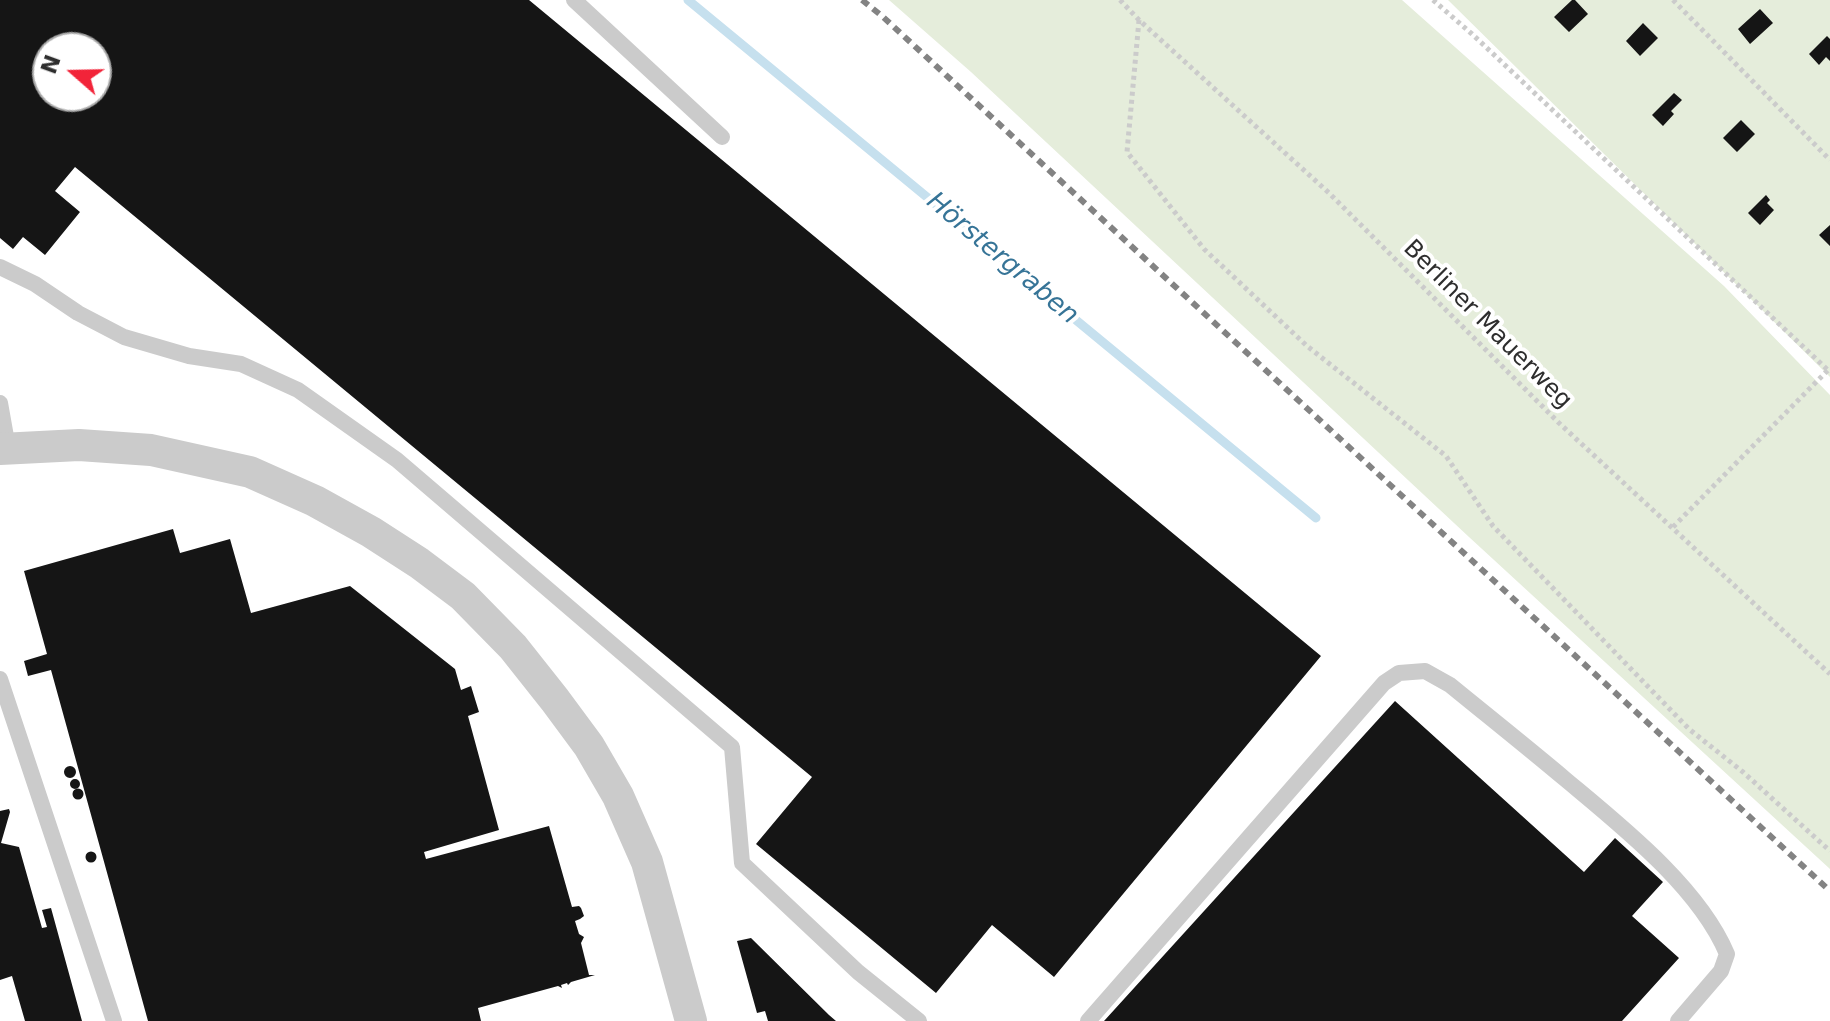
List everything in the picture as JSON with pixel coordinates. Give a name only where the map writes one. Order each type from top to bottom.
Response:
[{"type":"street","points":[[4,448],[79,445],[151,450],[250,472],[315,501],[371,532],[463,596],[513,647],[555,700],[589,746],[618,796],[647,862],[691,1021]]},
{"type":"lane","points":[[574,0],[722,137]]},
{"type":"lane","points":[[0,267],[35,284],[78,313],[124,337],[189,356],[241,364],[298,390],[397,460],[732,747],[742,863],[858,972],[919,1021]]},
{"type":"lane","points":[[0,403],[4,448]]},
{"type":"lane","points":[[1088,1021],[1384,683],[1399,673],[1425,671],[1450,685],[1611,817],[1672,874],[1718,934],[1727,954],[1721,971],[1678,1021]]},
{"type":"lane","points":[[0,679],[114,1021]]},
{"type":"path","name":"Berliner Mauerweg","points":[[1120,0],[1329,193],[1559,423],[1830,674]]},
{"type":"path","points":[[1433,0],[1829,371],[1673,527]]},
{"type":"path","points":[[1673,0],[1830,160]]},
{"type":"path","points":[[1139,20],[1127,152],[1204,249],[1307,346],[1446,456],[1493,526],[1689,729],[1743,772],[1830,851]]},
{"type":"green space","points":[[889,0],[1402,0],[1724,286],[1830,395],[1830,869],[971,72]]},
{"type":"green space","points":[[1448,0],[1830,0],[1830,377]]},
{"type":"building","points":[[0,0],[529,0],[1321,656],[1054,977],[992,925],[936,993],[756,844],[812,777],[75,167],[55,191],[80,212],[45,255],[23,237],[13,249],[0,238]]},
{"type":"building","points":[[1572,0],[1588,14],[1569,32],[1554,17]]},
{"type":"building","points":[[1760,9],[1773,23],[1750,44],[1738,29]]},
{"type":"building","points":[[1643,23],[1658,38],[1640,56],[1626,41]]},
{"type":"building","points":[[1827,36],[1830,39],[1830,61],[1826,57],[1819,65],[1809,54]]},
{"type":"building","points":[[1674,93],[1682,100],[1663,126],[1652,115]]},
{"type":"building","points":[[1741,120],[1755,134],[1737,152],[1723,138]]},
{"type":"building","points":[[1766,195],[1770,200],[1767,203],[1774,210],[1760,225],[1748,213]]},
{"type":"building","points":[[1830,225],[1830,246],[1819,235]]},
{"type":"building","points":[[173,529],[180,553],[230,539],[251,613],[350,586],[455,669],[461,690],[471,686],[479,712],[468,716],[499,830],[424,852],[426,859],[549,826],[572,907],[579,906],[584,916],[575,921],[579,934],[584,937],[581,943],[589,975],[595,975],[561,985],[562,988],[558,986],[478,1008],[481,1021],[148,1021],[51,670],[28,676],[24,661],[47,654],[24,571]]},
{"type":"building","points":[[1395,701],[1584,872],[1615,838],[1663,882],[1632,916],[1679,958],[1622,1021],[1104,1021]]},
{"type":"building","points":[[70,766],[76,772],[70,778],[64,772]]},
{"type":"building","points":[[75,779],[80,784],[75,789],[70,784]]},
{"type":"building","points":[[78,789],[83,794],[78,799],[73,794]]},
{"type":"building","points":[[9,809],[1,843],[19,847],[42,928],[47,927],[42,910],[51,908],[82,1021],[25,1021],[12,976],[0,980],[0,811]]},
{"type":"building","points":[[91,851],[97,857],[91,863],[85,857]]},
{"type":"building","points":[[751,938],[836,1021],[768,1021],[765,1011],[757,1013],[737,941]]},
{"type":"waterway","name":"Hörstergraben","points":[[688,0],[1316,518]]},
{"type":"railway","points":[[862,0],[1830,891]]}]
